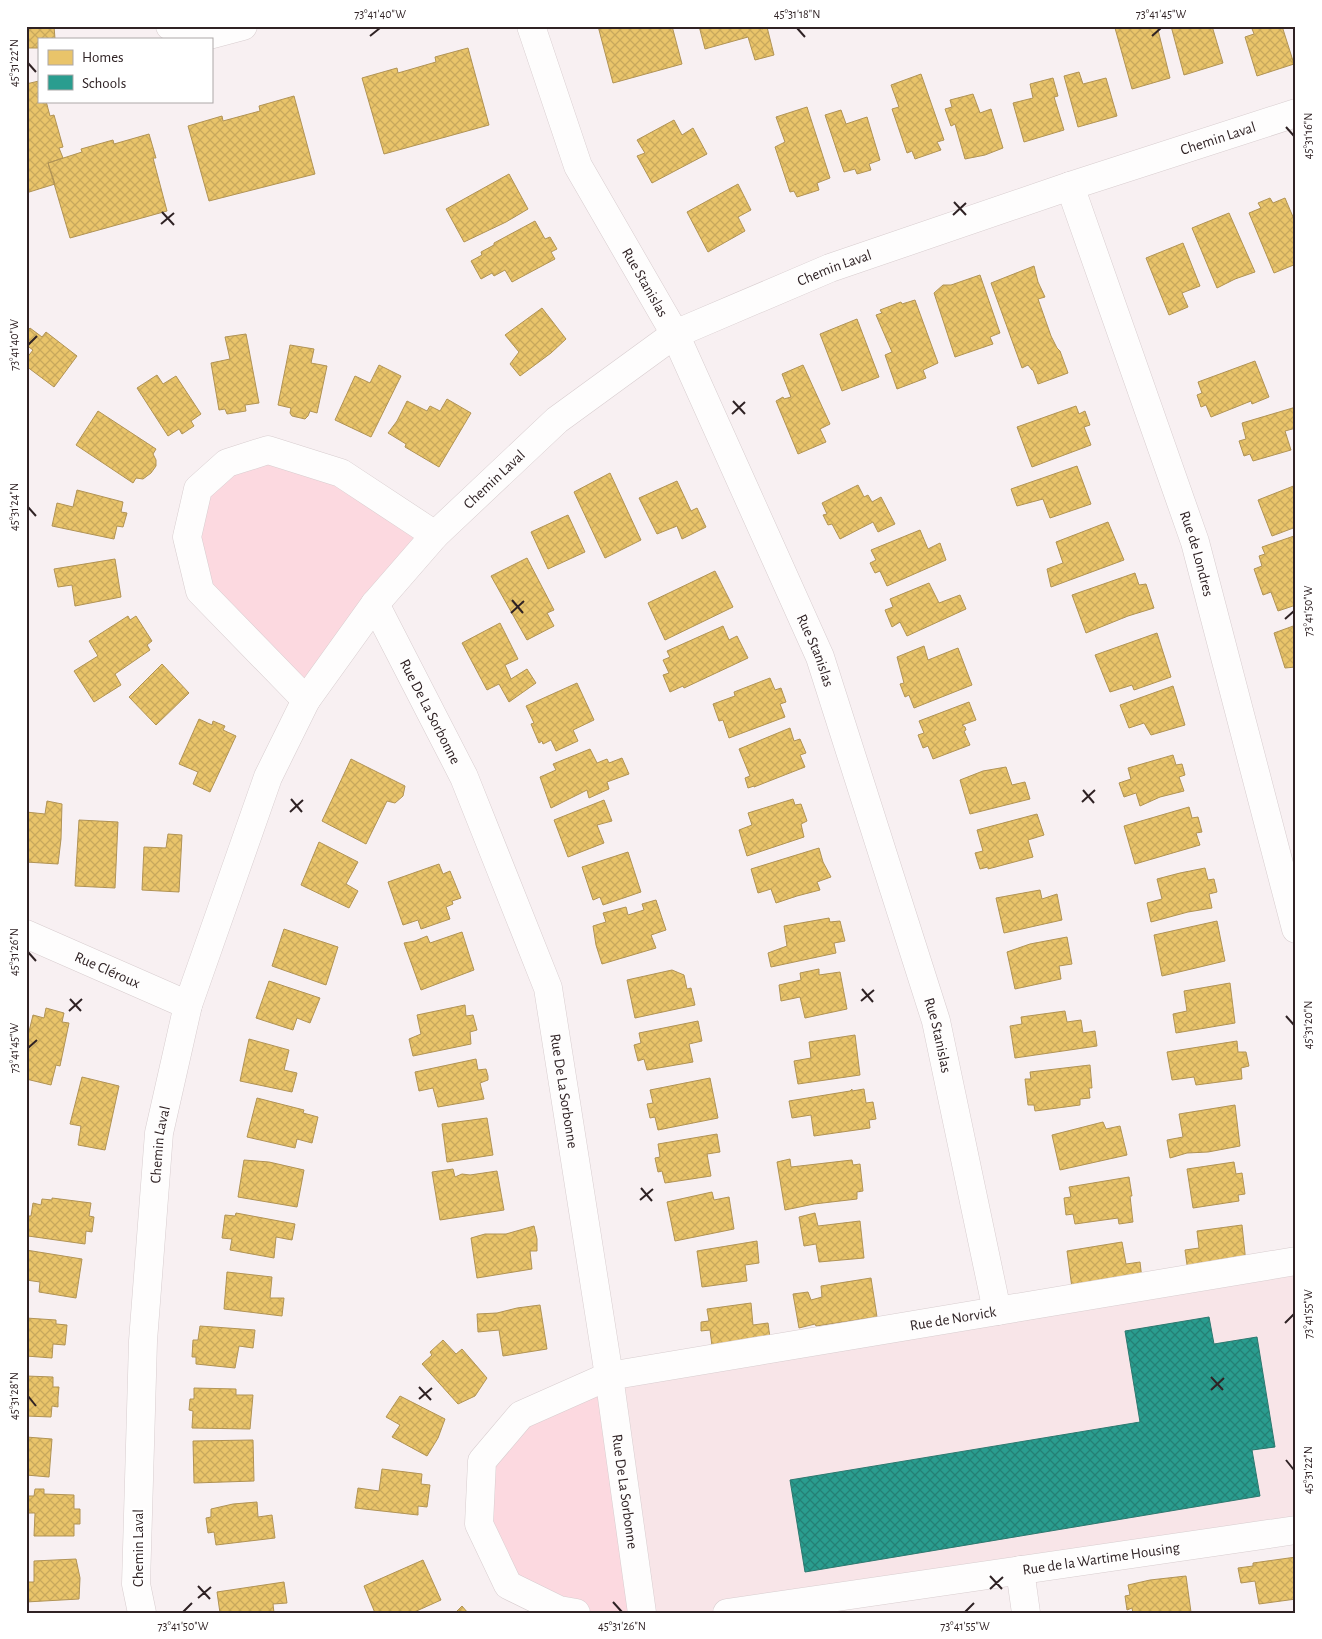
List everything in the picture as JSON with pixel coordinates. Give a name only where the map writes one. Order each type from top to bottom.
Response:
[{"type":"street","points":[[170,26],[198,38],[242,26]]},
{"type":"street","name":"Rue Stanislas","points":[[531,26],[578,166],[675,334],[820,658],[936,1021],[997,1311]]},
{"type":"street","name":"Chemin Laval","points":[[142,1613],[136,1584],[143,1351],[159,1133],[188,1005],[268,777],[306,700],[375,604],[435,535],[557,420],[675,334],[830,268],[1070,186],[1296,113]]},
{"type":"street","name":"Rue de Londres","points":[[1070,186],[1195,542],[1296,929]]},
{"type":"street","points":[[306,700],[200,591],[187,537],[198,489],[227,463],[268,450],[342,473],[435,535]]},
{"type":"street","name":"Rue De La Sorbonne","points":[[375,604],[464,777],[548,988],[610,1376],[642,1613]]},
{"type":"street","name":"Rue Cléroux","points":[[26,934],[188,1005]]},
{"type":"street","name":"Rue de Norvick","points":[[610,1376],[1296,1261]]},
{"type":"street","points":[[576,1613],[559,1610],[508,1585],[479,1524],[482,1461],[521,1415],[610,1376]]},
{"type":"street","name":"Rue de la Wartime Housing","points":[[727,1613],[1296,1530]]},
{"type":"street","points":[[1020,1570],[1026,1613]]},
{"type":"shaded area","points":[[268,450],[435,535],[306,700],[200,591],[198,489]]},
{"type":"shaded area","points":[[1296,1261],[1296,1530],[727,1613],[642,1613],[609,1376]]},
{"type":"shaded area","points":[[609,1376],[642,1613],[576,1613],[508,1585],[479,1524],[482,1461],[521,1415]]},
{"type":"building: Homes","points":[[26,26],[54,26],[55,38],[38,38],[38,48],[26,48]]},
{"type":"building: Homes","points":[[598,26],[672,26],[682,64],[613,83]]},
{"type":"building: Homes","points":[[699,26],[762,26],[762,29],[767,27],[774,55],[755,60],[748,37],[705,49]]},
{"type":"building: Homes","points":[[1123,26],[1157,26],[1170,78],[1132,89],[1115,28]]},
{"type":"building: Homes","points":[[1171,26],[1212,26],[1223,63],[1184,75]]},
{"type":"building: Homes","points":[[1251,26],[1282,26],[1294,64],[1257,76],[1245,37],[1254,34]]},
{"type":"building: Homes","points":[[468,48],[489,125],[384,154],[362,78],[397,68],[398,73],[436,62],[435,57]]},
{"type":"building: Homes","points":[[1079,72],[1083,84],[1106,78],[1117,116],[1078,127],[1064,76]]},
{"type":"building: Homes","points":[[921,74],[944,140],[937,142],[941,150],[915,159],[912,151],[907,153],[892,109],[899,107],[891,85]]},
{"type":"building: Homes","points":[[1053,78],[1058,96],[1054,97],[1064,130],[1024,142],[1013,103],[1033,98],[1030,84]]},
{"type":"building: Homes","points":[[38,81],[38,102],[46,102],[50,116],[54,115],[63,147],[59,148],[63,158],[48,163],[55,184],[26,193],[26,84]]},
{"type":"building: Homes","points":[[973,94],[980,113],[991,109],[1003,148],[985,155],[965,159],[955,124],[951,126],[945,109],[952,107],[950,100]]},
{"type":"building: Homes","points":[[294,96],[315,174],[209,201],[188,126],[222,116],[223,121],[260,111],[259,106]]},
{"type":"building: Homes","points":[[807,107],[830,178],[817,183],[819,190],[797,197],[794,191],[790,192],[775,147],[785,142],[776,117]]},
{"type":"building: Homes","points":[[841,110],[846,124],[867,117],[880,160],[869,164],[871,170],[857,174],[855,169],[844,172],[825,115]]},
{"type":"building: Homes","points":[[674,120],[682,135],[693,128],[707,154],[652,183],[637,156],[645,153],[637,140]]},
{"type":"building: Homes","points":[[149,134],[156,158],[153,158],[167,211],[70,238],[48,163],[82,152],[81,149],[113,140],[114,144]]},
{"type":"building: Homes","points":[[509,174],[528,209],[464,242],[446,209]]},
{"type":"building: Homes","points":[[738,184],[751,210],[738,217],[745,231],[708,252],[687,212]]},
{"type":"building: Homes","points":[[1270,198],[1273,203],[1285,198],[1296,224],[1296,264],[1274,273],[1249,213],[1261,208],[1258,203]]},
{"type":"building: Homes","points":[[1229,213],[1255,272],[1217,288],[1192,228]]},
{"type":"building: Homes","points":[[535,221],[545,239],[550,237],[557,249],[551,252],[555,259],[512,282],[505,270],[494,276],[492,273],[481,279],[471,261],[482,255],[481,252],[494,245],[494,243]]},
{"type":"building: Homes","points":[[1183,243],[1200,286],[1182,293],[1188,307],[1169,315],[1146,258]]},
{"type":"building: Homes","points":[[1034,266],[1038,282],[1045,297],[1038,299],[1051,336],[1060,351],[1068,373],[1038,384],[1033,370],[1028,365],[1022,368],[991,283]]},
{"type":"building: Homes","points":[[980,275],[1000,333],[990,337],[993,344],[955,357],[934,293],[943,285],[951,285]]},
{"type":"building: Homes","points":[[915,300],[938,363],[923,370],[926,378],[897,389],[885,355],[892,352],[876,315],[882,313],[880,310],[901,302],[902,304]]},
{"type":"building: Homes","points":[[542,308],[566,339],[551,353],[520,376],[510,364],[519,352],[505,335]]},
{"type":"building: Homes","points":[[857,319],[879,377],[842,391],[820,334]]},
{"type":"building: Homes","points":[[30,328],[42,337],[46,332],[77,356],[54,387],[26,366],[26,359],[33,350],[26,345],[26,332]]},
{"type":"building: Homes","points":[[246,334],[259,403],[245,405],[246,411],[227,414],[225,409],[219,410],[211,363],[230,359],[225,337]]},
{"type":"building: Homes","points":[[290,345],[314,349],[311,363],[327,366],[317,413],[310,411],[305,419],[292,416],[290,413],[291,408],[278,405]]},
{"type":"building: Homes","points":[[1255,361],[1269,397],[1252,404],[1251,401],[1211,417],[1206,405],[1201,407],[1197,395],[1202,393],[1198,382]]},
{"type":"building: Homes","points":[[379,365],[401,376],[371,437],[335,420],[355,376],[370,383]]},
{"type":"building: Homes","points":[[803,365],[830,424],[820,429],[826,442],[798,454],[776,401],[783,397],[784,399],[791,397],[782,374]]},
{"type":"building: Homes","points":[[157,375],[163,384],[176,376],[201,414],[191,421],[194,426],[182,434],[179,429],[168,436],[137,388]]},
{"type":"building: Homes","points":[[447,399],[471,413],[439,467],[405,447],[406,444],[388,433],[397,421],[407,401],[427,411],[430,406],[440,411]]},
{"type":"building: Homes","points":[[1076,406],[1079,414],[1085,411],[1090,425],[1084,427],[1091,445],[1032,467],[1017,427]]},
{"type":"building: Homes","points":[[1296,407],[1296,428],[1285,431],[1291,450],[1253,461],[1250,454],[1244,456],[1239,441],[1246,439],[1242,423]]},
{"type":"building: Homes","points":[[98,411],[156,449],[153,454],[156,466],[151,473],[143,479],[136,478],[133,483],[76,445]]},
{"type":"building: Homes","points":[[1077,466],[1091,504],[1050,518],[1043,499],[1017,506],[1011,489]]},
{"type":"building: Homes","points":[[610,473],[641,540],[605,558],[574,492]]},
{"type":"building: Homes","points":[[677,481],[691,511],[697,508],[706,527],[682,539],[677,526],[657,534],[639,498]]},
{"type":"building: Homes","points":[[858,485],[864,497],[868,495],[872,502],[881,497],[895,524],[878,532],[873,522],[840,539],[832,524],[828,525],[823,515],[827,514],[822,503]]},
{"type":"building: Homes","points":[[1296,485],[1296,527],[1272,536],[1258,500]]},
{"type":"building: Homes","points":[[77,490],[123,502],[121,512],[127,513],[123,527],[117,526],[114,539],[52,526],[57,503],[73,507]]},
{"type":"building: Homes","points":[[568,515],[585,552],[548,569],[531,532]]},
{"type":"building: Homes","points":[[1108,522],[1124,560],[1051,587],[1047,569],[1063,563],[1056,542]]},
{"type":"building: Homes","points":[[920,530],[928,549],[940,543],[946,560],[887,586],[880,571],[875,573],[870,563],[876,560],[871,550]]},
{"type":"building: Homes","points":[[1294,536],[1296,542],[1296,605],[1278,611],[1271,592],[1263,595],[1254,569],[1262,566],[1259,556],[1265,554],[1262,547]]},
{"type":"building: Homes","points":[[527,558],[554,610],[547,613],[554,626],[527,640],[491,576]]},
{"type":"building: Homes","points":[[115,559],[121,597],[75,606],[72,585],[58,587],[54,569]]},
{"type":"building: Homes","points":[[715,571],[733,607],[665,640],[648,603]]},
{"type":"building: Homes","points":[[1135,573],[1139,585],[1146,584],[1154,608],[1086,633],[1072,595]]},
{"type":"building: Homes","points":[[929,583],[939,603],[960,595],[966,609],[907,636],[900,622],[892,627],[885,610],[893,607],[890,599]]},
{"type":"building: Homes","points":[[128,616],[130,620],[136,616],[152,641],[147,645],[150,650],[115,674],[121,685],[94,702],[74,671],[98,656],[89,641]]},
{"type":"building: Homes","points":[[500,623],[518,659],[505,665],[511,679],[527,669],[536,683],[509,702],[499,684],[487,690],[462,643]]},
{"type":"building: Homes","points":[[1296,625],[1296,667],[1285,668],[1274,633]]},
{"type":"building: Homes","points":[[723,626],[729,640],[737,636],[748,658],[684,688],[683,686],[670,692],[663,675],[669,673],[663,660],[670,657],[667,651]]},
{"type":"building: Homes","points":[[1157,633],[1171,677],[1134,690],[1132,685],[1110,692],[1095,655]]},
{"type":"building: Homes","points":[[924,646],[928,660],[958,648],[972,685],[914,708],[909,695],[905,697],[900,684],[904,683],[897,657]]},
{"type":"building: Homes","points":[[162,664],[189,693],[156,725],[129,697]]},
{"type":"building: Homes","points":[[770,678],[775,690],[781,688],[786,702],[780,704],[785,717],[729,738],[723,720],[719,721],[713,704],[735,696],[734,692]]},
{"type":"building: Homes","points":[[577,683],[594,720],[573,730],[578,741],[556,751],[551,740],[543,744],[542,741],[539,743],[531,724],[534,723],[526,706]]},
{"type":"building: Homes","points":[[1173,686],[1185,725],[1151,735],[1144,723],[1129,728],[1120,705]]},
{"type":"building: Homes","points":[[969,702],[976,720],[962,725],[965,727],[966,730],[964,731],[970,745],[933,759],[928,746],[923,748],[918,735],[924,733],[919,721]]},
{"type":"building: Homes","points":[[199,719],[212,725],[213,721],[225,726],[223,730],[236,736],[210,792],[193,784],[198,772],[179,764]]},
{"type":"building: Homes","points":[[790,728],[794,741],[800,739],[806,753],[800,755],[805,767],[748,788],[745,778],[750,776],[739,749]]},
{"type":"building: Homes","points":[[590,749],[597,763],[607,759],[609,763],[622,758],[629,774],[607,782],[609,789],[589,798],[587,790],[551,808],[540,777],[556,770],[553,764]]},
{"type":"building: Homes","points":[[1173,755],[1176,765],[1182,764],[1185,775],[1179,777],[1184,791],[1160,797],[1140,806],[1136,793],[1124,797],[1119,783],[1131,779],[1128,768]]},
{"type":"building: Homes","points":[[351,759],[405,786],[403,796],[395,803],[387,801],[366,844],[322,821]]},
{"type":"building: Homes","points":[[1006,767],[1012,785],[1025,782],[1030,799],[970,814],[960,780],[983,771]]},
{"type":"building: Homes","points":[[793,799],[795,805],[801,804],[807,821],[801,824],[804,837],[747,856],[739,830],[752,825],[748,813]]},
{"type":"building: Homes","points":[[604,800],[612,821],[597,825],[604,843],[568,857],[554,820]]},
{"type":"building: Homes","points":[[47,801],[62,804],[58,864],[26,862],[26,812],[45,814]]},
{"type":"building: Homes","points":[[1189,807],[1192,818],[1198,817],[1202,832],[1196,833],[1200,845],[1135,864],[1124,826]]},
{"type":"building: Homes","points":[[1037,814],[1044,835],[1028,840],[1033,857],[988,869],[988,867],[980,869],[975,853],[983,851],[977,830]]},
{"type":"building: Homes","points":[[79,820],[118,822],[115,888],[75,886]]},
{"type":"building: Homes","points":[[168,834],[182,835],[179,892],[142,890],[144,847],[166,848]]},
{"type":"building: Homes","points":[[319,842],[358,862],[346,884],[358,891],[349,908],[301,885]]},
{"type":"building: Homes","points":[[819,848],[823,862],[831,877],[817,882],[820,890],[776,903],[771,889],[758,893],[751,869]]},
{"type":"building: Homes","points":[[628,852],[641,892],[603,905],[600,897],[593,900],[582,867]]},
{"type":"building: Homes","points":[[439,864],[443,874],[450,871],[461,898],[452,901],[453,904],[446,907],[450,919],[421,929],[418,920],[403,925],[388,882]]},
{"type":"building: Homes","points":[[1205,868],[1208,880],[1214,879],[1217,892],[1209,894],[1212,908],[1151,922],[1147,903],[1162,899],[1157,879]]},
{"type":"building: Homes","points":[[1040,890],[1042,899],[1057,894],[1062,920],[1004,933],[996,898]]},
{"type":"building: Homes","points":[[656,900],[666,930],[651,935],[656,948],[602,964],[593,926],[606,922],[603,913],[626,907],[628,915],[644,910],[642,904]]},
{"type":"building: Homes","points":[[829,918],[830,922],[840,921],[845,941],[834,943],[836,953],[771,967],[768,953],[787,946],[784,926]]},
{"type":"building: Homes","points":[[1217,921],[1225,961],[1162,976],[1154,935]]},
{"type":"building: Homes","points":[[284,929],[338,947],[326,985],[272,966]]},
{"type":"building: Homes","points":[[462,932],[474,970],[421,990],[404,943],[427,936],[430,943]]},
{"type":"building: Homes","points":[[1067,937],[1072,964],[1059,966],[1061,979],[1015,989],[1007,952],[1030,944]]},
{"type":"building: Homes","points":[[819,969],[819,975],[840,972],[847,1009],[805,1018],[800,997],[781,1001],[779,985],[801,980],[800,973]]},
{"type":"building: Homes","points":[[672,970],[684,975],[687,989],[691,988],[695,1005],[635,1018],[627,980]]},
{"type":"building: Homes","points":[[269,981],[320,998],[310,1023],[297,1018],[293,1030],[256,1018]]},
{"type":"building: Homes","points":[[1230,983],[1235,1023],[1176,1033],[1173,1014],[1187,1011],[1184,991]]},
{"type":"building: Homes","points":[[465,1005],[466,1016],[473,1015],[477,1030],[470,1032],[471,1044],[413,1056],[409,1039],[421,1034],[417,1015]]},
{"type":"building: Homes","points":[[46,1008],[64,1013],[62,1022],[69,1023],[60,1066],[56,1065],[51,1085],[26,1079],[26,1044],[33,1015],[44,1018]]},
{"type":"building: Homes","points":[[1065,1011],[1067,1022],[1081,1020],[1083,1033],[1095,1031],[1097,1046],[1015,1058],[1010,1026],[1022,1024],[1021,1017]]},
{"type":"building: Homes","points":[[698,1021],[702,1041],[689,1044],[693,1062],[647,1070],[644,1059],[638,1061],[634,1045],[641,1043],[639,1033]]},
{"type":"building: Homes","points":[[855,1035],[860,1075],[798,1084],[794,1061],[811,1058],[809,1042]]},
{"type":"building: Homes","points":[[249,1039],[289,1050],[284,1070],[297,1073],[292,1092],[240,1081]]},
{"type":"building: Homes","points":[[1237,1041],[1238,1052],[1246,1052],[1249,1066],[1241,1068],[1242,1079],[1196,1085],[1194,1077],[1172,1080],[1167,1052]]},
{"type":"building: Homes","points":[[476,1059],[478,1070],[486,1069],[488,1076],[488,1080],[480,1083],[484,1099],[438,1107],[433,1088],[419,1091],[415,1072]]},
{"type":"building: Homes","points":[[1090,1065],[1092,1088],[1089,1088],[1090,1098],[1080,1099],[1080,1105],[1035,1111],[1034,1105],[1028,1105],[1025,1079],[1031,1079],[1030,1072]]},
{"type":"building: Homes","points":[[82,1077],[119,1086],[105,1150],[78,1145],[81,1126],[70,1124]]},
{"type":"building: Homes","points":[[710,1078],[718,1118],[658,1130],[655,1117],[650,1118],[647,1104],[653,1103],[650,1090]]},
{"type":"building: Homes","points":[[852,1089],[852,1091],[864,1089],[866,1103],[873,1102],[876,1119],[869,1120],[870,1128],[814,1136],[811,1115],[792,1118],[789,1101],[850,1091]]},
{"type":"building: Homes","points":[[257,1098],[304,1110],[303,1113],[318,1117],[312,1143],[297,1139],[295,1148],[247,1137]]},
{"type":"building: Homes","points":[[1235,1105],[1240,1146],[1208,1152],[1187,1153],[1170,1158],[1167,1140],[1183,1137],[1179,1114]]},
{"type":"building: Homes","points":[[487,1118],[493,1155],[447,1162],[442,1124]]},
{"type":"building: Homes","points":[[1103,1122],[1106,1129],[1120,1126],[1127,1155],[1060,1170],[1052,1135]]},
{"type":"building: Homes","points":[[717,1134],[720,1152],[707,1154],[711,1176],[665,1183],[662,1171],[658,1172],[655,1158],[660,1157],[658,1144]]},
{"type":"building: Homes","points":[[790,1159],[791,1167],[852,1160],[853,1165],[860,1164],[863,1191],[857,1192],[857,1199],[814,1204],[785,1210],[777,1162]]},
{"type":"building: Homes","points":[[244,1160],[269,1162],[304,1170],[297,1207],[238,1197]]},
{"type":"building: Homes","points":[[1234,1162],[1236,1174],[1242,1173],[1245,1194],[1238,1195],[1239,1201],[1193,1208],[1187,1169]]},
{"type":"building: Homes","points":[[453,1169],[455,1177],[462,1174],[470,1175],[497,1171],[504,1210],[440,1220],[432,1172]]},
{"type":"building: Homes","points":[[1129,1177],[1133,1222],[1119,1224],[1118,1218],[1075,1224],[1073,1214],[1066,1215],[1064,1198],[1071,1197],[1069,1187]]},
{"type":"building: Homes","points":[[712,1192],[714,1200],[729,1197],[734,1229],[675,1241],[667,1202]]},
{"type":"building: Homes","points":[[52,1198],[91,1203],[89,1216],[94,1217],[92,1232],[86,1231],[85,1244],[28,1236],[29,1229],[27,1229],[33,1203],[41,1205],[42,1199],[52,1200]]},
{"type":"building: Homes","points":[[236,1213],[295,1224],[292,1240],[276,1237],[274,1258],[230,1250],[232,1239],[222,1238],[225,1215],[235,1216]]},
{"type":"building: Homes","points":[[815,1213],[818,1226],[860,1221],[864,1258],[819,1262],[816,1244],[804,1246],[799,1217]]},
{"type":"building: Homes","points":[[1242,1225],[1246,1263],[1188,1272],[1185,1250],[1199,1248],[1197,1231]]},
{"type":"building: Homes","points":[[534,1226],[537,1251],[530,1251],[532,1269],[477,1278],[471,1238],[485,1234],[506,1234]]},
{"type":"building: Homes","points":[[757,1241],[759,1263],[745,1265],[747,1281],[702,1287],[697,1251]]},
{"type":"building: Homes","points":[[1122,1242],[1126,1264],[1140,1262],[1142,1279],[1072,1288],[1067,1251]]},
{"type":"building: Homes","points":[[26,1250],[82,1259],[76,1298],[39,1292],[40,1282],[26,1280]]},
{"type":"building: Homes","points":[[227,1272],[272,1277],[270,1298],[284,1298],[282,1316],[224,1309]]},
{"type":"building: Homes","points":[[871,1278],[877,1317],[816,1326],[815,1324],[799,1328],[793,1294],[808,1292],[811,1300],[822,1297],[821,1286]]},
{"type":"building: Homes","points":[[751,1303],[753,1325],[768,1323],[770,1338],[712,1346],[710,1330],[701,1331],[701,1322],[709,1321],[707,1309]]},
{"type":"building: Homes","points":[[540,1305],[547,1349],[503,1356],[499,1330],[478,1332],[477,1314],[497,1313]]},
{"type":"building: Homes","points":[[26,1318],[56,1320],[56,1324],[67,1325],[65,1345],[53,1344],[52,1358],[26,1356]]},
{"type":"building: Homes","points":[[200,1326],[255,1330],[253,1348],[239,1346],[235,1368],[196,1364],[196,1357],[192,1357],[193,1340],[198,1340]]},
{"type":"building: Homes","points":[[443,1340],[456,1354],[462,1349],[487,1378],[475,1396],[458,1404],[422,1364],[432,1355],[430,1352]]},
{"type":"building: Homes","points":[[26,1376],[53,1377],[53,1387],[59,1387],[58,1407],[52,1406],[51,1417],[26,1416]]},
{"type":"building: Homes","points":[[194,1388],[236,1389],[236,1395],[253,1395],[250,1429],[192,1428],[193,1411],[189,1410],[190,1399],[194,1399]]},
{"type":"building: Homes","points":[[400,1396],[445,1419],[438,1438],[427,1456],[392,1437],[400,1425],[386,1417]]},
{"type":"building: Homes","points":[[26,1437],[52,1439],[49,1477],[26,1475]]},
{"type":"building: Homes","points":[[253,1440],[254,1481],[194,1483],[193,1441]]},
{"type":"building: Homes","points":[[382,1469],[422,1474],[421,1484],[430,1485],[427,1507],[418,1506],[418,1515],[355,1508],[358,1488],[379,1491]]},
{"type":"building: Homes","points":[[35,1489],[44,1489],[44,1494],[74,1495],[74,1509],[80,1509],[80,1524],[74,1524],[74,1536],[34,1536],[35,1513],[26,1513],[26,1496],[34,1496]]},
{"type":"building: Homes","points":[[257,1502],[258,1517],[272,1515],[275,1538],[216,1545],[214,1532],[208,1533],[206,1518],[211,1517],[211,1509],[233,1504]]},
{"type":"building: Homes","points":[[1296,1557],[1296,1599],[1259,1604],[1255,1581],[1241,1583],[1238,1568],[1253,1566],[1253,1563]]},
{"type":"building: Homes","points":[[76,1559],[80,1578],[79,1599],[26,1602],[26,1582],[34,1582],[34,1561]]},
{"type":"building: Homes","points":[[423,1560],[441,1600],[412,1613],[375,1613],[364,1586]]},
{"type":"building: Homes","points":[[1186,1576],[1191,1612],[1133,1613],[1132,1608],[1127,1610],[1125,1596],[1130,1595],[1128,1585],[1150,1580]]},
{"type":"building: Homes","points":[[284,1582],[287,1603],[273,1604],[274,1613],[220,1613],[217,1592]]},
{"type":"building: Homes","points":[[462,1606],[468,1613],[455,1613]]},
{"type":"building: Schools","points":[[1209,1317],[1214,1344],[1257,1337],[1275,1447],[1252,1450],[1260,1496],[805,1572],[790,1480],[1140,1422],[1125,1331]]}]
